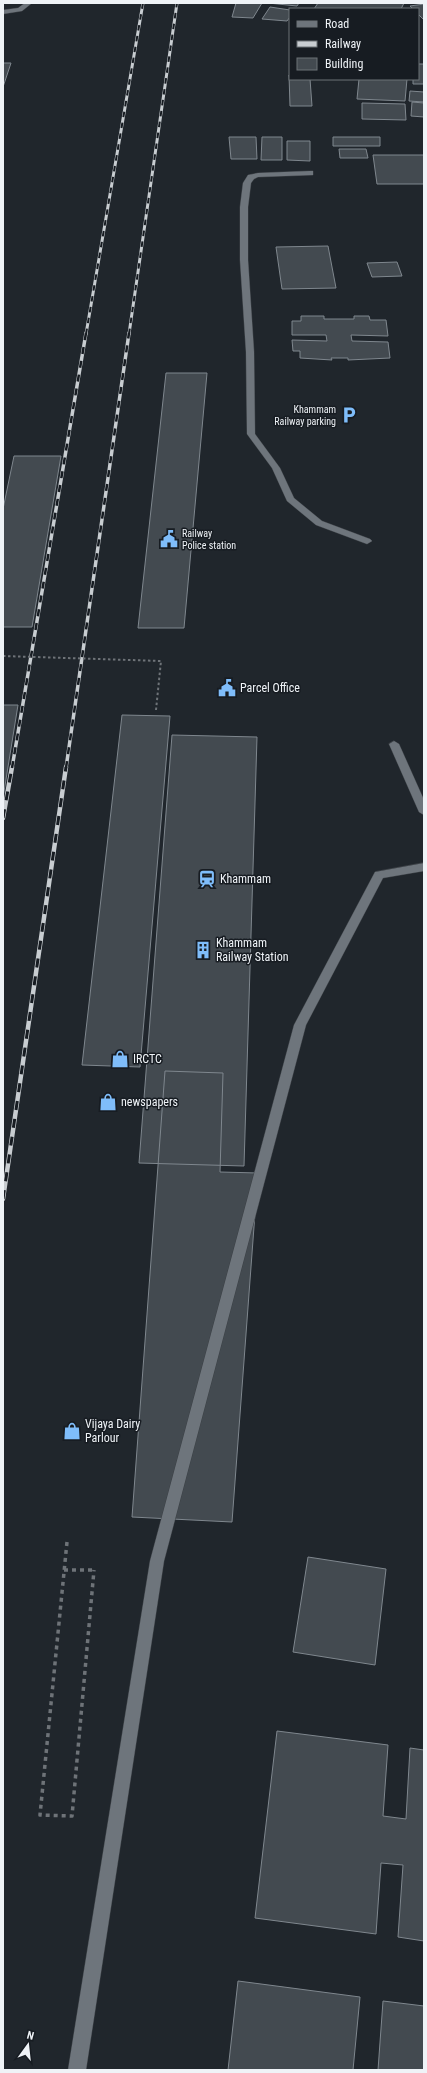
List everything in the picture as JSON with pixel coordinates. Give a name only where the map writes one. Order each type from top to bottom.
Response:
[{"type":"street","points":[[3,12],[20,10],[29,3]]},
{"type":"street","points":[[310,173],[258,175],[251,177],[247,183],[244,208],[244,260],[250,352],[251,434],[276,468],[290,499],[319,523],[367,541]]},
{"type":"street","points":[[394,744],[424,812]]},
{"type":"street","points":[[77,2070],[157,1562],[300,1025],[379,875],[424,867]]},
{"type":"path","points":[[3,656],[161,661],[156,710]]},
{"type":"path","points":[[53,1682],[64,1570],[94,1570],[72,1816],[40,1815],[67,1542]]},
{"type":"building","points":[[236,3],[262,3],[253,18],[232,17]]},
{"type":"building","points":[[268,3],[299,3],[297,6]]},
{"type":"building","points":[[318,3],[404,3],[402,8],[315,8]]},
{"type":"building","points":[[424,4],[424,19],[419,15],[419,8],[412,8],[410,6]]},
{"type":"building","points":[[270,7],[289,10],[289,18],[287,21],[262,19]]},
{"type":"building","points":[[3,63],[11,63],[3,87]]},
{"type":"building","points":[[419,64],[424,64],[424,84],[413,84],[413,80],[419,80]]},
{"type":"building","points":[[289,80],[310,80],[312,106],[290,106]]},
{"type":"building","points":[[359,80],[407,80],[405,101],[357,99]]},
{"type":"building","points":[[410,91],[424,92],[424,102],[409,101]]},
{"type":"building","points":[[412,102],[424,103],[424,117],[411,116]]},
{"type":"building","points":[[362,103],[405,104],[406,120],[362,119]]},
{"type":"building","points":[[229,137],[256,137],[257,159],[231,159]]},
{"type":"building","points":[[262,137],[282,137],[282,160],[261,160]]},
{"type":"building","points":[[333,137],[380,137],[380,146],[333,146]]},
{"type":"building","points":[[287,141],[310,141],[310,161],[287,160]]},
{"type":"building","points":[[339,149],[366,149],[368,158],[340,158]]},
{"type":"building","points":[[373,155],[424,155],[424,184],[377,184]]},
{"type":"building","points":[[328,246],[336,288],[282,289],[276,247]]},
{"type":"building","points":[[397,262],[402,276],[372,277],[367,263]]},
{"type":"building","points":[[301,316],[324,316],[324,319],[354,319],[354,316],[369,316],[370,320],[386,320],[388,336],[351,335],[352,341],[388,342],[390,358],[348,360],[348,358],[331,358],[332,360],[300,358],[300,351],[293,351],[292,340],[327,341],[326,335],[292,335],[292,321],[301,321]]},
{"type":"building","points":[[166,373],[207,373],[184,628],[138,628]]},
{"type":"building","points":[[14,456],[61,456],[32,627],[3,627],[3,509]]},
{"type":"building","points":[[3,705],[18,705],[3,798]]},
{"type":"building","points":[[122,715],[170,716],[140,1067],[82,1065]]},
{"type":"building","name":"Khammam Railway Station","points":[[172,735],[257,737],[244,1166],[139,1163]]},
{"type":"building","points":[[165,1071],[223,1073],[220,1172],[258,1173],[232,1522],[132,1517]]},
{"type":"building","points":[[308,1557],[386,1569],[375,1665],[293,1652]]},
{"type":"building","points":[[277,1731],[388,1745],[383,1816],[406,1819],[410,1748],[424,1750],[424,1941],[398,1937],[403,1865],[381,1863],[376,1934],[255,1918]]},
{"type":"building","points":[[238,1981],[360,1997],[353,2070],[228,2070]]},
{"type":"building","points":[[383,2001],[424,2006],[424,2070],[378,2070]]},
{"type":"railway","points":[[86,334],[143,3]]},
{"type":"railway","points":[[129,334],[177,3]]},
{"type":"railway","points":[[12,768],[86,333]]},
{"type":"railway","points":[[66,768],[129,333]]},
{"type":"railway","points":[[3,818],[12,767]]},
{"type":"railway","points":[[3,1199],[66,767]]},
{"type":"place","name":"Khammam Railway parking","points":[[349,415]]},
{"type":"place","name":"Railway Police station","points":[[169,539]]},
{"type":"place","name":"Parcel Office","points":[[227,688]]},
{"type":"place","name":"Khammam","points":[[207,879]]},
{"type":"place","name":"Khammam Railway Station","points":[[203,950]]},
{"type":"place","name":"IRCTC","points":[[120,1059]]},
{"type":"place","name":"newspapers","points":[[108,1102]]},
{"type":"place","name":"Vijaya Dairy Parlour","points":[[72,1431]]}]
